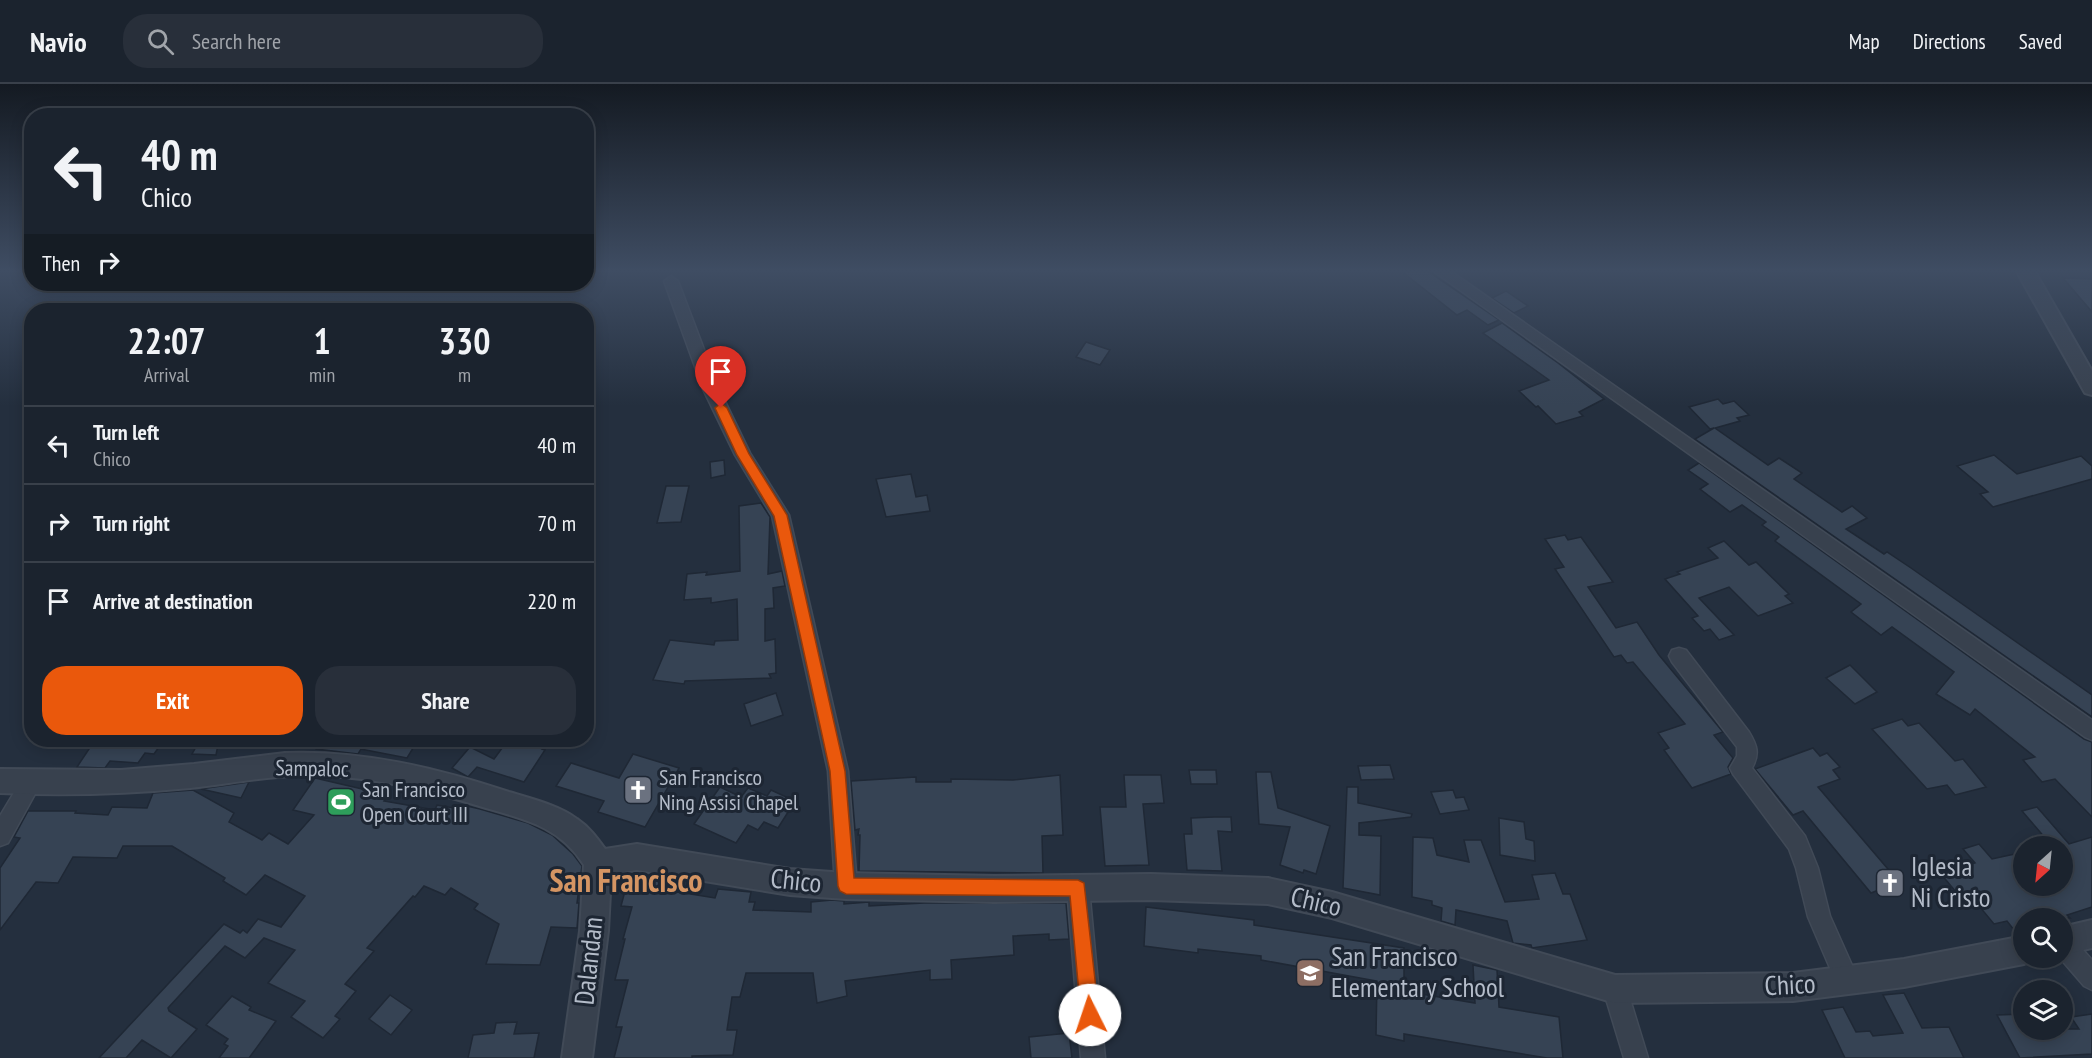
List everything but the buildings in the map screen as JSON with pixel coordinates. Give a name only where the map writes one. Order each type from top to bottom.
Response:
[{"type":"street","points":[[684,315],[711,388],[743,455],[780,515],[837,771],[846,886]]},
{"type":"street","points":[[1503,315],[2092,731]]},
{"type":"street","points":[[2051,315],[2092,388]]},
{"type":"street","points":[[1679,656],[1747,746],[1747,758],[1740,768],[1797,843],[1807,868],[1819,917],[1847,981]]},
{"type":"street","name":"Sampaloc","points":[[0,781],[98,784],[276,766],[344,766],[425,780],[487,796],[555,819],[573,831],[588,847],[598,863]]},
{"type":"street","points":[[0,836],[32,783]]},
{"type":"street","name":"Chico","points":[[598,863],[637,857],[790,882],[846,886],[994,889],[1151,886],[1268,891],[1344,908],[1615,989],[1793,987],[1904,973],[2013,952]]},
{"type":"street","name":"Dalandan","points":[[577,1058],[594,931],[598,863]]},
{"type":"street","points":[[1078,888],[1093,1058]]},
{"type":"street","points":[[2073,939],[2092,934]]},
{"type":"street","points":[[2073,955],[2092,978]]},
{"type":"street","points":[[1615,989],[1636,1058]]},
{"type":"place","name":"San Francisco Ning Assisi Chapel","points":[[638,790]]},
{"type":"place","name":"San Francisco Open Court III","points":[[341,802]]},
{"type":"place","name":"Iglesia Ni Cristo","points":[[1890,883]]},
{"type":"place","name":"San Francisco Elementary School","points":[[1310,973]]},
{"type":"district","name":"San Francisco","points":[[626,881]]},
{"type":"route","points":[[721,408],[743,455],[780,515],[787,541],[837,771],[846,886],[1078,888],[1090,1015]]}]
